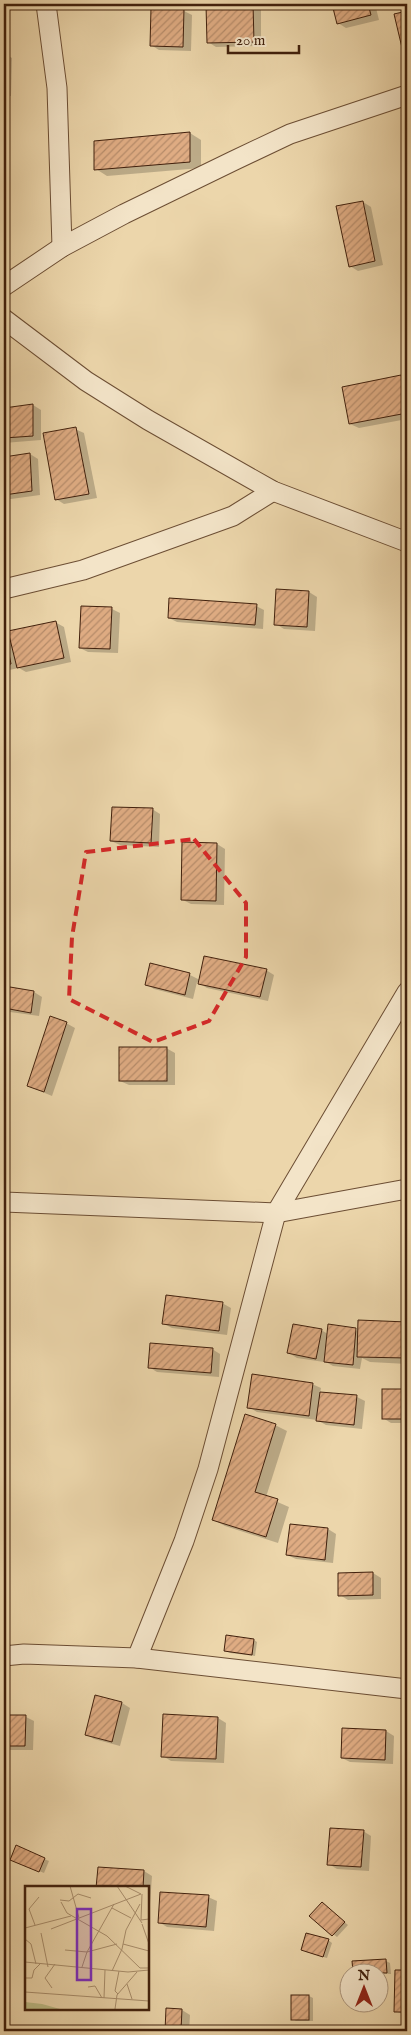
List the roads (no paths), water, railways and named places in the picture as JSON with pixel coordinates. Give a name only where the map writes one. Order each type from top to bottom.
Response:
[{"type":"street","points":[[46,4],[57,88],[62,247]]},
{"type":"street","points":[[4,286],[62,247],[124,214],[290,134],[407,95]]},
{"type":"street","points":[[4,319],[86,380],[148,420],[273,491],[407,542]]},
{"type":"street","points":[[4,589],[84,570],[233,516],[273,491]]},
{"type":"street","points":[[137,1658],[184,1541],[208,1468],[276,1212],[407,992]]},
{"type":"street","points":[[4,1202],[276,1212],[407,1189]]},
{"type":"street","points":[[4,1656],[24,1654],[137,1658],[407,1689]]}]
